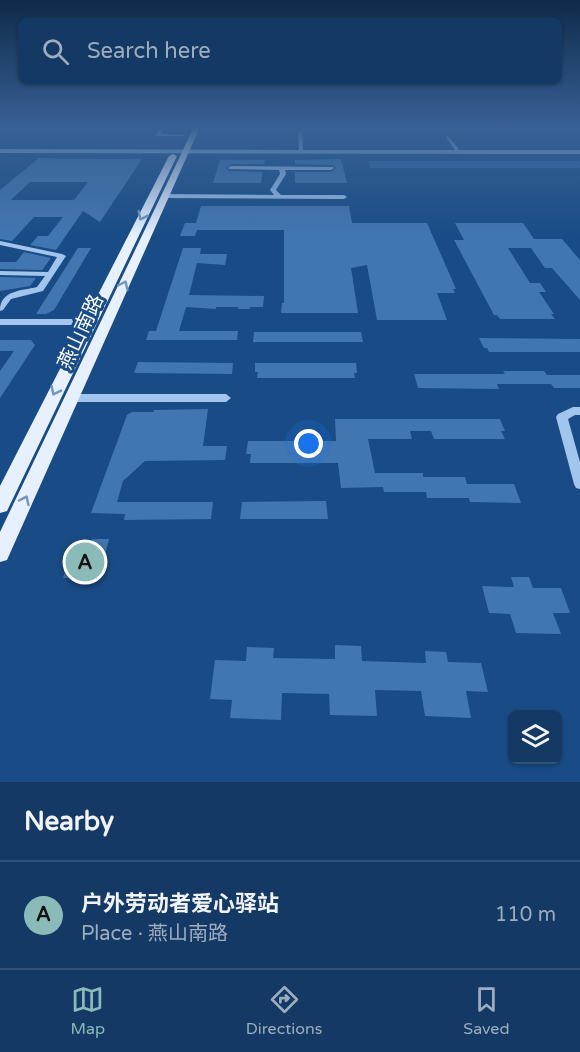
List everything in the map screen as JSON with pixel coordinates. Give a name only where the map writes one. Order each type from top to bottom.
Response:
[{"type":"main road","name":"燕山南路","points":[[0,553],[5,531],[73,398],[146,237],[159,196],[174,163]]},
{"type":"main road","name":"燕山南路","points":[[0,505],[132,237],[159,196]]},
{"type":"main road","points":[[132,237],[146,237]]},
{"type":"main road","points":[[89,322],[108,322]]},
{"type":"street","points":[[231,168],[331,168]]},
{"type":"street","points":[[280,197],[273,190],[282,174],[282,168]]},
{"type":"street","points":[[159,196],[344,197]]},
{"type":"street","points":[[0,243],[62,256],[40,289],[4,297],[0,308]]},
{"type":"street","points":[[0,273],[50,273]]},
{"type":"street","points":[[0,322],[89,322]]},
{"type":"street","points":[[73,398],[226,399]]},
{"type":"street","points":[[580,411],[573,411],[562,417],[580,484]]},
{"type":"shaded area","points":[[369,163],[580,163],[580,168],[370,168]]},
{"type":"building","points":[[32,163],[139,163],[100,222],[83,211],[56,250],[30,245],[38,236],[48,236],[63,217],[34,217],[12,241],[0,239],[0,190]],"holes":[[[30,182],[88,182],[74,200],[11,200]]]},
{"type":"building","points":[[219,163],[264,163],[231,164],[226,168],[229,171],[263,172],[261,183],[213,183]]},
{"type":"building","points":[[342,163],[347,183],[295,183],[295,172],[331,172],[336,168],[333,165],[295,164]]},
{"type":"building","points":[[201,206],[349,206],[352,223],[427,223],[456,289],[453,289],[455,293],[437,293],[447,320],[377,320],[367,265],[351,268],[358,313],[281,313],[282,303],[284,303],[284,230],[197,230],[195,236],[180,236],[185,223],[196,223]]},
{"type":"building","points":[[455,223],[523,223],[534,239],[562,239],[580,260],[580,300],[552,268],[545,268],[531,248],[508,248],[530,283],[540,283],[546,292],[539,292],[555,319],[500,319],[494,315],[454,240],[464,240]]},
{"type":"building","points":[[78,248],[91,248],[54,310],[46,314],[36,314]]},
{"type":"building","points":[[183,248],[201,248],[200,254],[227,254],[225,265],[197,263],[189,295],[264,296],[263,307],[250,307],[250,309],[186,307],[179,331],[238,331],[237,340],[146,340],[149,331],[156,331]]},
{"type":"building","points":[[24,252],[51,258],[42,270],[0,269],[0,262],[16,262]]},
{"type":"building","points":[[0,277],[36,278],[30,286],[0,291]]},
{"type":"building","points":[[254,332],[361,332],[363,342],[253,342]]},
{"type":"building","points":[[479,338],[580,339],[580,352],[489,352]]},
{"type":"building","points":[[0,340],[31,340],[35,345],[0,398],[0,371],[14,351],[0,351]]},
{"type":"building","points":[[138,362],[233,363],[232,374],[134,373]]},
{"type":"building","points":[[255,363],[356,363],[357,373],[354,373],[355,378],[257,378]]},
{"type":"building","points":[[503,371],[544,371],[547,375],[580,375],[580,388],[554,388],[551,384],[497,384],[499,389],[418,388],[414,374],[505,374]]},
{"type":"building","points":[[208,409],[203,446],[227,446],[225,460],[145,461],[123,481],[117,502],[213,502],[211,519],[124,520],[125,514],[91,513],[127,415],[132,412],[153,412],[154,410]]},
{"type":"building","points":[[335,419],[500,419],[505,431],[501,431],[505,439],[434,439],[431,431],[410,431],[412,439],[368,439],[375,473],[423,473],[423,477],[465,477],[467,484],[514,484],[521,503],[470,502],[469,498],[427,498],[426,492],[384,492],[383,487],[341,488],[338,463],[250,463],[251,454],[246,454],[248,441],[336,441]]},
{"type":"building","points":[[326,501],[328,519],[240,519],[242,502]]},
{"type":"building","points":[[92,539],[109,539],[99,578],[63,578],[73,547],[89,547]]},
{"type":"building","points":[[511,577],[529,577],[533,588],[561,588],[570,613],[553,613],[561,634],[516,633],[510,614],[489,613],[482,586],[514,587]]},
{"type":"building","points":[[335,645],[361,646],[362,661],[426,663],[425,651],[446,652],[448,662],[481,663],[488,692],[466,691],[471,718],[425,716],[421,691],[375,690],[377,716],[330,715],[329,694],[282,693],[281,720],[230,718],[232,700],[210,699],[215,660],[246,661],[247,647],[274,648],[273,658],[335,659]]},
{"type":"place","name":"户外劳动者爱心驿站","points":[[85,562]]}]
